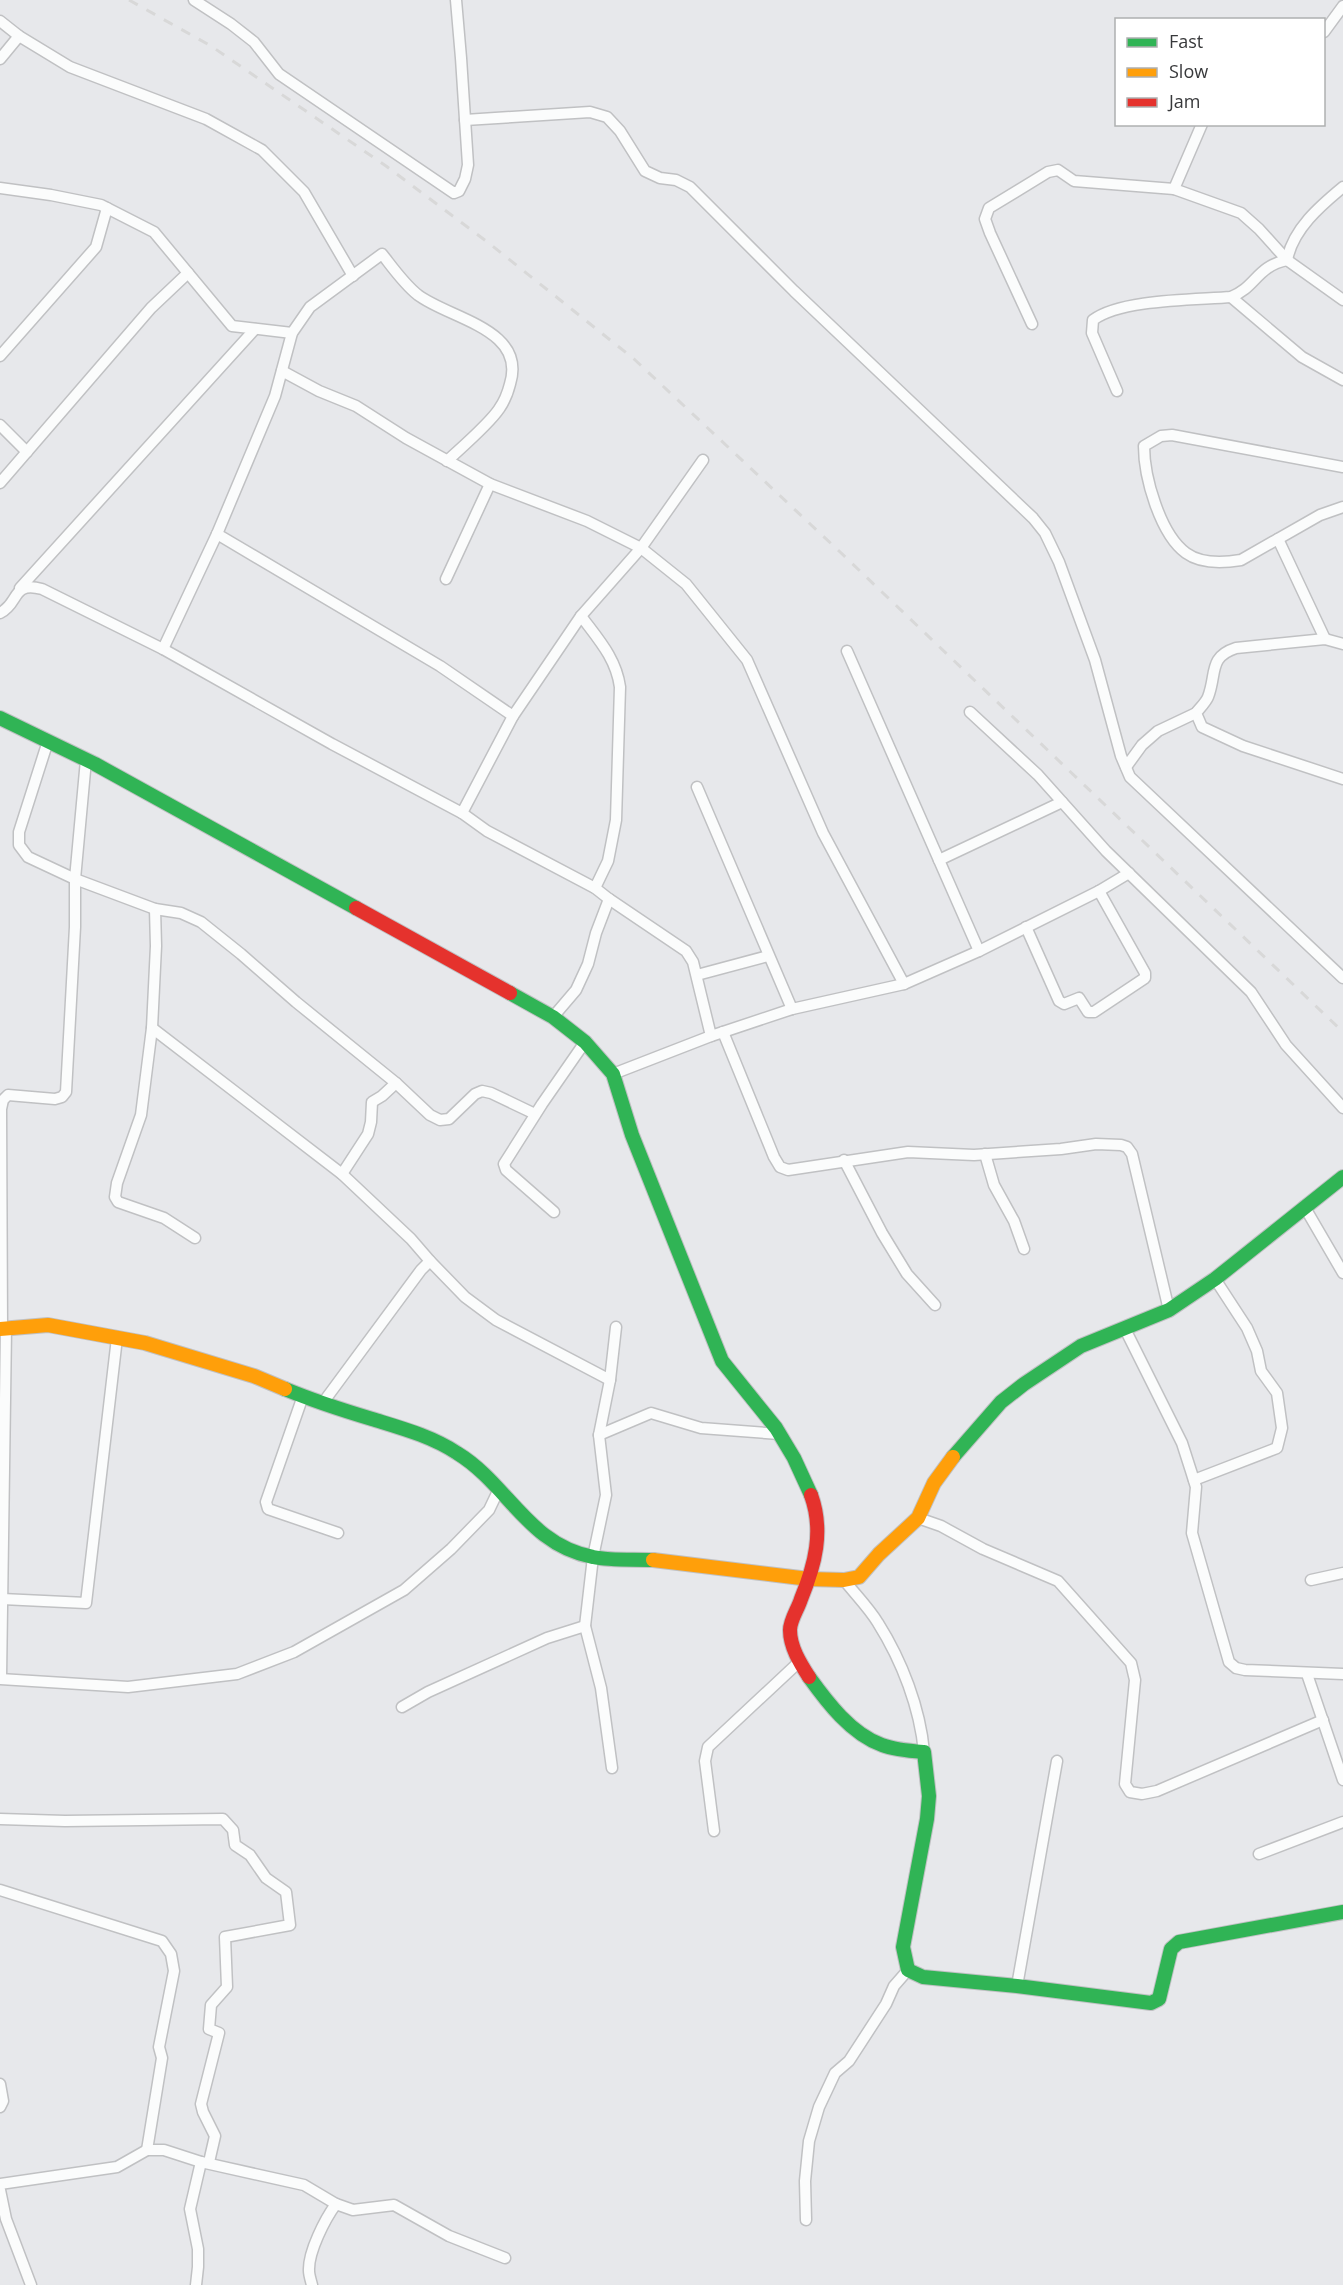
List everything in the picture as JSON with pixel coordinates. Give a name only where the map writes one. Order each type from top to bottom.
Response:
[{"type":"street","points":[[194,0],[254,42],[279,74],[454,193],[459,191],[468,165],[456,0]]},
{"type":"street","points":[[1325,29],[1343,6]]},
{"type":"street","points":[[0,21],[19,36],[69,67],[206,119],[262,150],[304,192],[353,276]]},
{"type":"street","points":[[0,59],[19,36]]},
{"type":"street","points":[[465,120],[590,112],[608,117],[620,131],[645,171],[660,178],[676,180],[690,187],[794,291],[1034,518],[1045,533],[1059,562],[1095,660],[1130,777],[1343,978]]},
{"type":"street","points":[[1174,189],[1201,126]]},
{"type":"street","points":[[1032,324],[985,219],[989,208],[1048,172],[1058,170],[1074,181],[1174,189],[1241,213],[1287,260],[1343,300]]},
{"type":"street","points":[[1287,260],[1289,249],[1298,233],[1323,204],[1343,187]]},
{"type":"street","points":[[0,188],[51,195],[106,208],[154,232],[232,326],[292,333]]},
{"type":"street","points":[[0,356],[96,247],[106,208]]},
{"type":"street","points":[[164,649],[217,534],[275,396],[292,333],[310,308],[382,254],[418,295],[493,334],[504,344],[512,359],[513,374],[499,409],[447,461]]},
{"type":"street","points":[[1117,391],[1092,333],[1093,320],[1102,314],[1130,306],[1231,297],[1239,294],[1266,267],[1287,260]]},
{"type":"street","points":[[0,483],[151,308],[188,273]]},
{"type":"street","points":[[1231,297],[1302,357],[1343,380]]},
{"type":"street","points":[[0,613],[255,329]]},
{"type":"street","points":[[282,371],[319,391],[356,406],[490,484],[587,521],[641,548],[686,584],[747,660],[823,833],[904,984]]},
{"type":"street","points":[[0,425],[27,452]]},
{"type":"street","points":[[1343,467],[1178,436],[1161,436],[1144,446],[1144,461],[1154,500],[1172,539],[1186,553],[1213,562],[1240,560],[1320,515],[1343,507]]},
{"type":"street","points":[[462,813],[513,716],[581,616],[641,548],[703,460]]},
{"type":"street","points":[[446,579],[490,484]]},
{"type":"street","points":[[217,534],[440,666],[513,716]]},
{"type":"street","points":[[1278,539],[1324,639]]},
{"type":"street","points":[[18,591],[30,586],[42,589],[164,649],[332,744],[462,813],[487,831],[595,888],[609,900],[686,951],[697,975],[711,1036]]},
{"type":"street","points":[[581,616],[612,657],[618,672],[620,687],[616,820],[608,861],[595,888]]},
{"type":"street","points":[[1126,767],[1142,745],[1158,730],[1196,712],[1208,699],[1216,660],[1224,652],[1236,648],[1324,639],[1340,642]]},
{"type":"street","points":[[847,651],[980,951]]},
{"type":"street","points":[[970,712],[1038,775],[1129,873],[1251,992],[1286,1044],[1343,1107]]},
{"type":"street","points":[[1196,712],[1202,727],[1244,746],[1343,779]]},
{"type":"street","points":[[0,718],[86,760],[553,1017],[585,1042],[613,1074],[632,1135],[722,1361],[733,1377],[758,1403],[808,1484],[819,1520],[819,1531],[809,1579],[790,1629],[791,1642],[799,1662],[824,1698],[856,1730],[888,1748],[924,1752]]},
{"type":"street","points":[[48,741],[19,832],[19,845],[28,857],[75,879],[155,909],[182,913],[201,922],[396,1083],[430,1115],[440,1120],[449,1119],[482,1091],[535,1114]]},
{"type":"street","points":[[86,760],[75,879],[75,927],[66,1092],[62,1097],[55,1098],[8,1095],[3,1100],[1,1109],[3,1329],[0,1678],[128,1687],[237,1674],[294,1652],[404,1590],[451,1549],[489,1510],[499,1488]]},
{"type":"street","points":[[697,787],[792,1009]]},
{"type":"street","points":[[939,860],[1062,802]]},
{"type":"street","points":[[613,1074],[711,1036],[792,1009],[904,984],[980,951],[1099,891],[1129,873]]},
{"type":"street","points":[[1026,927],[1059,1001],[1064,1004],[1079,998],[1088,1012],[1094,1012],[1145,978],[1145,973],[1099,891]]},
{"type":"street","points":[[553,1017],[576,990],[588,964],[596,933],[609,900]]},
{"type":"street","points":[[155,909],[156,946],[152,1028],[141,1115],[117,1183],[115,1197],[118,1202],[164,1218],[195,1238]]},
{"type":"street","points":[[697,975],[768,956]]},
{"type":"street","points":[[152,1028],[342,1174],[411,1239],[465,1297],[496,1320],[610,1380]]},
{"type":"street","points":[[723,1032],[774,1158],[780,1167],[789,1170],[908,1152],[985,1154],[1061,1149],[1096,1144],[1127,1147],[1132,1154],[1170,1310]]},
{"type":"street","points":[[554,1212],[506,1170],[504,1164],[535,1114],[585,1042]]},
{"type":"street","points":[[342,1174],[368,1134],[372,1102],[396,1083]]},
{"type":"street","points":[[985,1154],[994,1185],[1014,1221],[1024,1250]]},
{"type":"street","points":[[844,1160],[907,1274],[935,1305]]},
{"type":"street","points":[[3,1329],[48,1326],[145,1343],[254,1376],[322,1404],[419,1434],[458,1453],[499,1488],[531,1525],[555,1543],[593,1557],[673,1561],[809,1579],[844,1580],[859,1576],[918,1518],[934,1483],[946,1465],[1001,1402],[1023,1384],[1081,1346],[1170,1310],[1215,1279],[1343,1177]]},
{"type":"street","points":[[1304,1206],[1343,1273]]},
{"type":"street","points":[[322,1404],[430,1261]]},
{"type":"street","points":[[1194,1480],[1277,1448],[1282,1428],[1277,1393],[1261,1371],[1257,1351],[1247,1328],[1215,1279]]},
{"type":"street","points":[[612,1768],[602,1688],[585,1626],[593,1557],[606,1495],[599,1435],[610,1380],[616,1327]]},
{"type":"street","points":[[1125,1329],[1182,1443],[1194,1480],[1196,1487],[1192,1533],[1228,1662],[1236,1668],[1245,1670],[1343,1674]]},
{"type":"street","points":[[2,1599],[86,1603],[117,1338]]},
{"type":"street","points":[[303,1396],[266,1502],[268,1509],[338,1533]]},
{"type":"street","points":[[599,1435],[651,1413],[701,1428],[779,1434]]},
{"type":"street","points":[[918,1518],[941,1526],[983,1549],[1058,1581],[1131,1663],[1135,1680],[1125,1784],[1130,1792],[1142,1794],[1157,1791],[1323,1720]]},
{"type":"street","points":[[1311,1580],[1343,1573]]},
{"type":"street","points":[[844,1580],[878,1622],[892,1649],[916,1705],[923,1734],[929,1796],[927,1819],[903,1947],[908,1970]]},
{"type":"street","points":[[402,1707],[428,1692],[548,1638],[585,1626]]},
{"type":"street","points":[[714,1831],[705,1761],[708,1747],[799,1662]]},
{"type":"street","points":[[1307,1674],[1343,1780]]},
{"type":"street","points":[[1017,1986],[1057,1761]]},
{"type":"street","points":[[0,1819],[65,1821],[223,1819],[233,1830],[235,1845],[250,1855],[266,1878],[286,1892],[290,1925],[225,1937],[227,1987],[211,2005],[209,2029],[219,2033],[201,2104],[215,2136],[190,2209],[198,2249],[196,2285]]},
{"type":"street","points":[[1260,1854],[1343,1822]]},
{"type":"street","points":[[0,1890],[162,1941],[171,1954],[174,1971],[159,2047],[162,2058],[147,2150]]},
{"type":"street","points":[[908,1970],[923,1977],[1151,2003],[1159,1999],[1171,1949],[1179,1942],[1343,1912]]},
{"type":"street","points":[[806,2220],[809,2141],[819,2107],[835,2073],[849,2061],[886,2004],[894,1986],[908,1970]]},
{"type":"street","points":[[0,2084],[3,2101],[0,2107]]},
{"type":"street","points":[[0,2184],[117,2167],[147,2150],[164,2150],[304,2185],[336,2204],[354,2210],[394,2205],[449,2236],[505,2258]]},
{"type":"street","points":[[0,2190],[6,2219],[31,2285]]},
{"type":"street","points":[[312,2285],[309,2270],[314,2251],[326,2218],[336,2204]]},
{"type":"railway","points":[[129,0],[211,46],[386,166],[490,244],[634,359],[839,551],[1343,1032]]},
{"type":"traffic: fast","points":[[0,718],[95,764],[356,908]]},
{"type":"traffic: fast","points":[[510,993],[553,1017],[585,1042],[613,1074],[632,1135],[722,1361],[776,1428],[794,1458],[811,1495]]},
{"type":"traffic: fast","points":[[953,1457],[1001,1402],[1024,1384],[1081,1346],[1169,1310],[1215,1279],[1343,1177]]},
{"type":"traffic: fast","points":[[285,1389],[416,1433],[447,1447],[475,1466],[535,1527],[552,1540],[571,1550],[600,1558],[653,1560]]},
{"type":"traffic: fast","points":[[809,1677],[832,1707],[860,1733],[887,1747],[924,1752],[929,1796],[927,1819],[903,1947],[908,1970],[923,1977],[1151,2003],[1159,1999],[1171,1949],[1179,1942],[1343,1912]]},
{"type":"traffic: slow","points":[[0,1329],[48,1325],[145,1343],[254,1376],[285,1389]]},
{"type":"traffic: slow","points":[[653,1560],[809,1579],[844,1580],[859,1577],[879,1554],[918,1518],[934,1483],[953,1457]]},
{"type":"traffic: jam","points":[[356,908],[510,993]]},
{"type":"traffic: jam","points":[[809,1677],[794,1649],[790,1626],[814,1561],[817,1522],[811,1495]]}]
